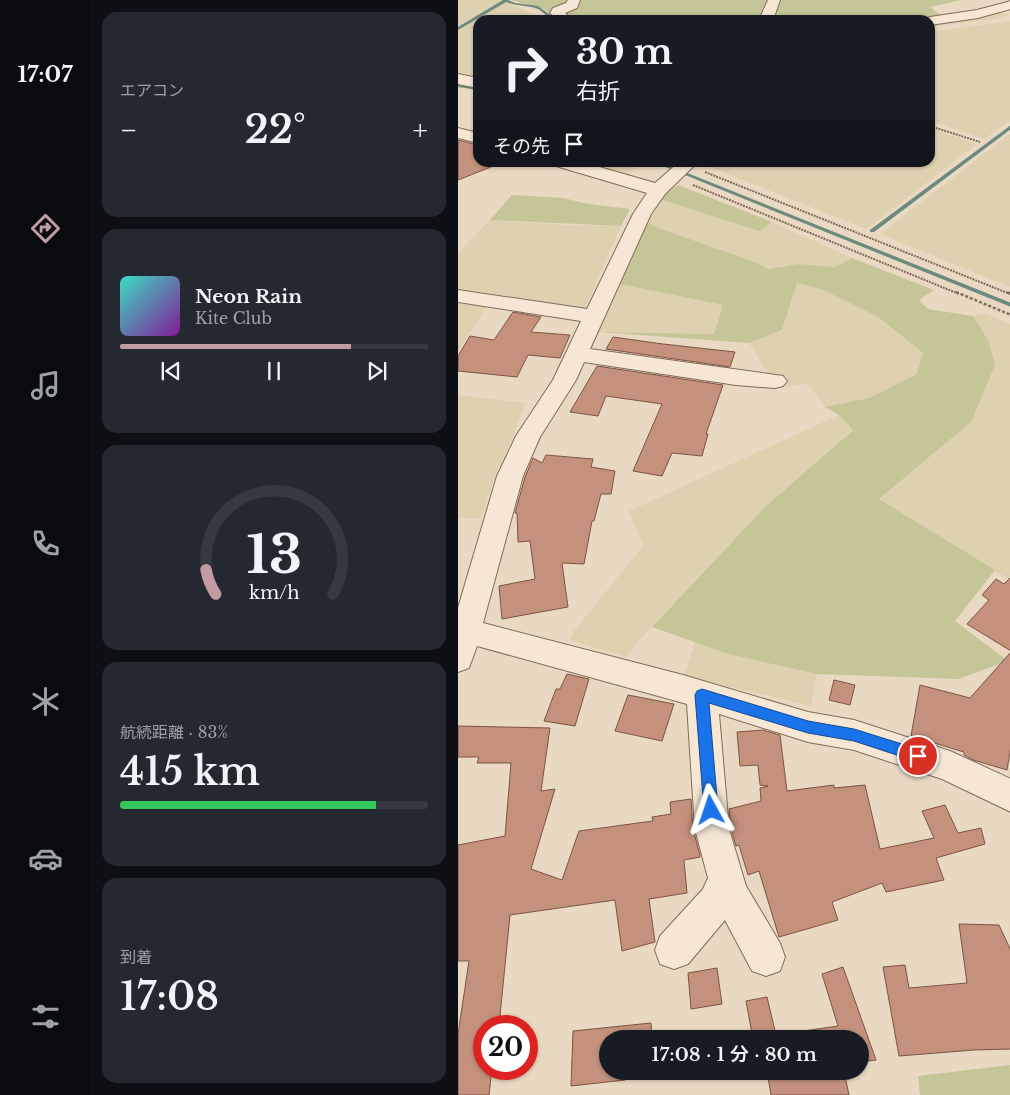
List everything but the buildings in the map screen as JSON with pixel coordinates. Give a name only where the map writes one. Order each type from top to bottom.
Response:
[{"type":"street","points":[[560,15],[557,13],[560,9],[572,5],[574,0]]},
{"type":"street","points":[[769,15],[774,0]]},
{"type":"street","points":[[935,20],[1008,8]]},
{"type":"street","points":[[458,79],[473,82]]},
{"type":"street","points":[[458,133],[473,137]]},
{"type":"street","points":[[620,167],[678,172]]},
{"type":"street","points":[[678,172],[642,214],[564,380],[528,436],[510,476],[461,648],[702,695],[808,727],[854,735],[941,763],[1010,796]]},
{"type":"street","points":[[458,296],[594,316]]},
{"type":"street","points":[[576,354],[736,378],[775,381]]},
{"type":"street","points":[[702,695],[712,829],[730,893],[766,957]]},
{"type":"street","points":[[674,950],[716,902],[726,878]]},
{"type":"path","points":[[935,128],[980,142]]},
{"type":"path","points":[[678,172],[1010,294]]},
{"type":"path","points":[[678,172],[1010,316]]},
{"type":"shaded area","points":[[458,0],[499,0],[536,15],[473,15],[473,79],[458,76]]},
{"type":"shaded area","points":[[510,0],[962,0],[930,7],[942,16],[935,17],[935,15],[551,15],[544,9]]},
{"type":"shaded area","points":[[998,12],[1010,15],[994,19],[935,26],[935,22]]},
{"type":"shaded area","points":[[1010,21],[1010,120],[985,139],[935,122],[935,31]]},
{"type":"shaded area","points":[[935,129],[977,144],[866,229],[710,167],[935,167]]},
{"type":"shaded area","points":[[1010,134],[1010,287],[880,234]]},
{"type":"shaded area","points":[[595,167],[638,168],[623,175]]},
{"type":"shaded area","points":[[678,185],[772,222],[759,231],[659,199]]},
{"type":"shaded area","points":[[512,195],[563,198],[589,204],[630,209],[621,226],[490,220]]},
{"type":"shaded area","points":[[659,199],[759,231],[772,222],[852,258],[835,267],[798,264],[768,269],[755,262],[657,228],[645,221]]},
{"type":"shaded area","points":[[490,220],[621,226],[585,308],[458,289],[458,253]]},
{"type":"shaded area","points":[[645,221],[658,228],[755,262],[768,269],[798,264],[835,267],[852,258],[934,290],[919,300],[928,309],[973,316],[988,340],[995,365],[971,422],[879,499],[995,570],[955,621],[1008,661],[958,679],[817,674],[728,654],[652,627],[765,507],[853,430],[839,415],[825,407],[869,398],[917,374],[923,353],[878,317],[821,289],[797,283],[782,330],[749,343],[599,332],[714,334],[723,305],[620,284]]},
{"type":"shaded area","points":[[797,283],[821,289],[878,317],[923,353],[918,374],[869,398],[825,407],[807,383],[777,388],[749,343],[782,330]]},
{"type":"shaded area","points":[[620,284],[723,305],[714,334],[599,332]]},
{"type":"shaded area","points":[[458,301],[487,306],[458,352]]},
{"type":"shaded area","points":[[984,313],[1010,324],[1010,580],[879,499],[971,422],[988,340],[973,316]]},
{"type":"shaded area","points":[[458,395],[525,403],[514,434],[497,471],[481,518],[458,518]]},
{"type":"shaded area","points":[[839,415],[853,429],[765,507],[641,638],[626,657],[570,640],[573,632],[643,546],[629,511]]},
{"type":"shaded area","points":[[695,641],[728,654],[817,674],[811,706],[684,676]]},
{"type":"shaded area","points":[[1010,1065],[1010,1095],[920,1095],[918,1076]]},
{"type":"waterway","points":[[481,15],[506,0]]},
{"type":"waterway","points":[[506,0],[514,4],[537,7],[548,15]]},
{"type":"waterway","points":[[458,29],[473,20]]},
{"type":"waterway","points":[[458,86],[473,88]]},
{"type":"waterway","points":[[872,231],[1011,126]]},
{"type":"waterway","points":[[667,167],[1011,305]]},
{"type":"route","points":[[711,810],[702,695],[808,727],[854,735],[918,756]]}]
